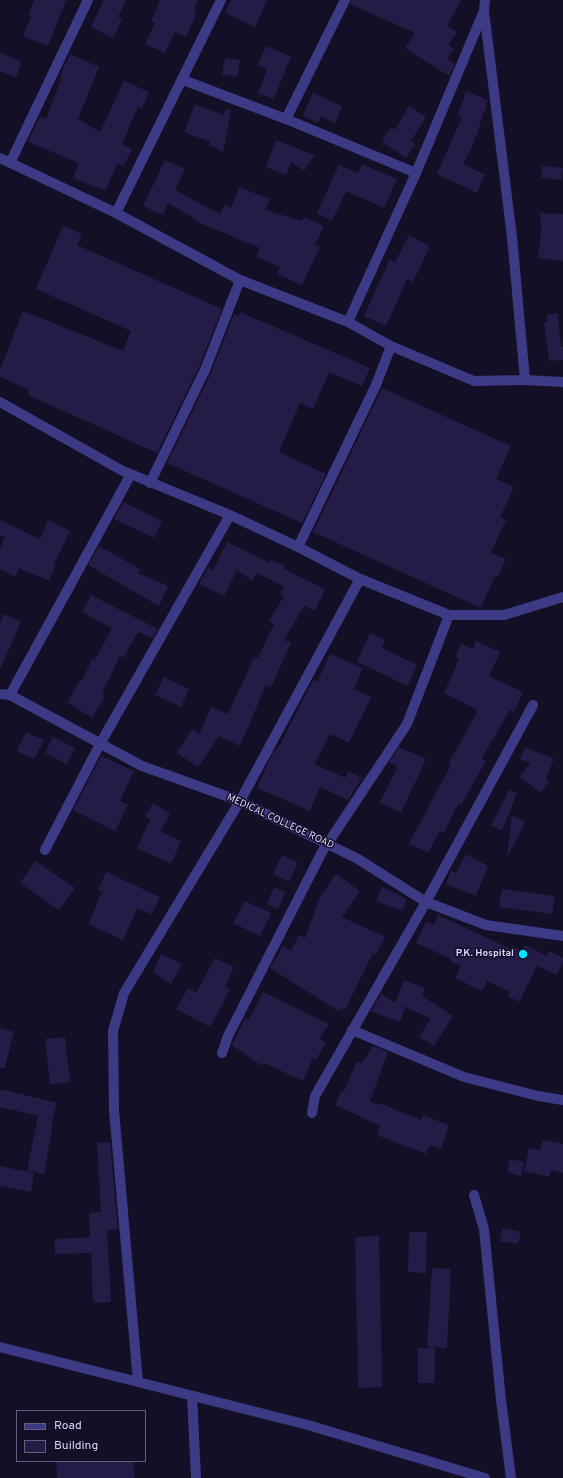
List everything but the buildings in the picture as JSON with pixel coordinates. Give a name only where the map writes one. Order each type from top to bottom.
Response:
[{"type":"street","points":[[10,163],[88,0]]},
{"type":"street","points":[[116,213],[183,80],[221,0]]},
{"type":"street","points":[[286,118],[345,0]]},
{"type":"street","points":[[485,0],[484,11],[512,237],[525,380]]},
{"type":"street","points":[[348,322],[416,173],[484,11]]},
{"type":"street","points":[[183,80],[286,118],[416,173]]},
{"type":"street","points":[[0,158],[116,213],[240,280],[348,322],[391,346],[474,382],[525,380],[563,382]]},
{"type":"street","points":[[150,483],[204,370],[240,280]]},
{"type":"street","points":[[298,547],[376,385],[391,346]]},
{"type":"street","points":[[0,402],[131,474],[230,515],[298,547],[360,579],[449,615],[504,615],[563,597]]},
{"type":"street","points":[[10,695],[131,474]]},
{"type":"street","points":[[45,850],[100,744],[230,515]]},
{"type":"street","points":[[138,1382],[114,1110],[113,1031],[124,994],[240,801],[360,579]]},
{"type":"street","points":[[222,1053],[228,1036],[327,844],[407,724],[449,615]]},
{"type":"street","name":"MEDICAL COLLEGE ROAD","points":[[0,694],[10,695],[142,766],[240,801],[358,859],[426,902],[486,925],[563,936]]},
{"type":"street","points":[[312,1113],[315,1096],[426,902],[533,705]]},
{"type":"street","points":[[352,1030],[464,1077],[538,1096],[563,1100]]},
{"type":"street","points":[[474,1195],[484,1229],[501,1400],[511,1478]]},
{"type":"street","points":[[0,1347],[308,1425],[485,1478]]},
{"type":"street","points":[[192,1396],[196,1478]]},
{"type":"place","name":"P.K. Hospital","points":[[523,954]]}]
